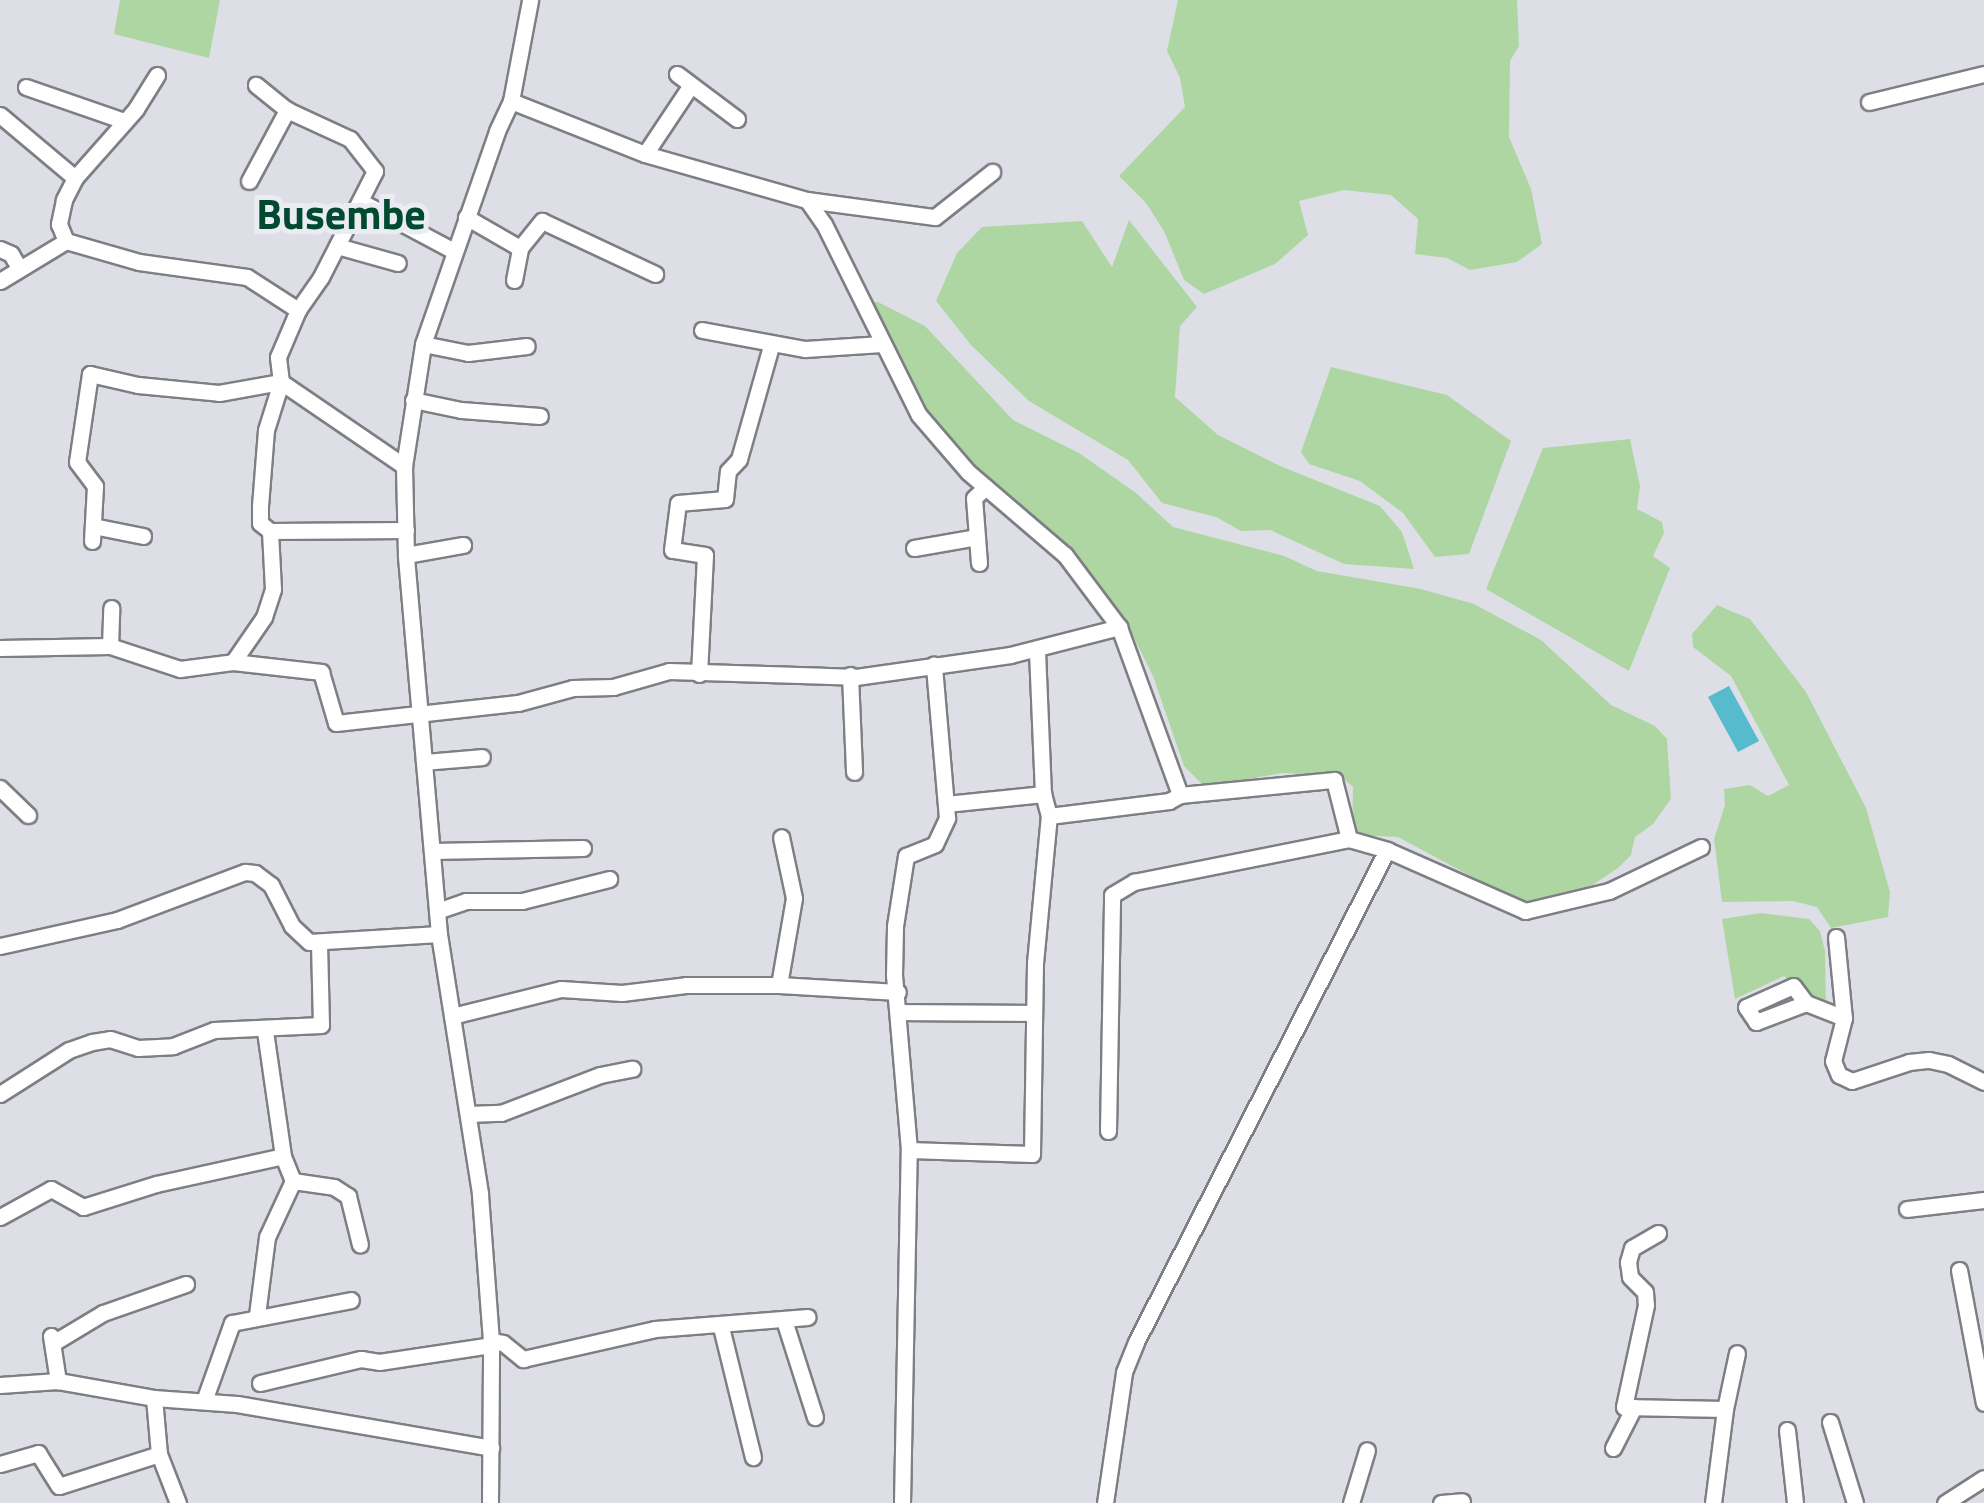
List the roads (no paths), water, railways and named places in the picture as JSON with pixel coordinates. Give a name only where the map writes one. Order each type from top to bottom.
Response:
[{"type":"street","points":[[490,1503],[491,1344],[480,1193],[439,934],[406,555],[404,466],[424,344],[466,217],[512,101],[530,0]]},
{"type":"street","points":[[676,74],[689,88],[736,120]]},
{"type":"street","points":[[1869,102],[1984,74]]},
{"type":"street","points":[[66,241],[59,224],[75,178],[157,75]]},
{"type":"street","points":[[256,85],[287,110],[350,139],[375,172],[298,310],[278,357],[282,382],[266,430],[260,523],[270,530],[406,530]]},
{"type":"street","points":[[26,87],[124,120]]},
{"type":"street","points":[[645,154],[689,88]]},
{"type":"street","points":[[512,101],[645,154],[807,200],[935,218],[992,172]]},
{"type":"street","points":[[249,181],[287,110]]},
{"type":"street","points":[[0,115],[75,178]]},
{"type":"street","points":[[807,200],[824,224],[919,415],[986,487],[1064,555],[1120,627],[1180,795]]},
{"type":"street","points":[[360,202],[454,251]]},
{"type":"street","points":[[466,217],[520,248]]},
{"type":"street","points":[[514,280],[520,248],[542,221],[654,274]]},
{"type":"street","points":[[0,281],[66,241],[139,262],[247,277],[298,310]]},
{"type":"street","points":[[337,246],[398,263]]},
{"type":"street","points":[[0,249],[11,254],[20,268]]},
{"type":"street","points":[[702,330],[770,346],[805,349],[882,344]]},
{"type":"street","points":[[424,344],[468,353],[527,346]]},
{"type":"street","points":[[699,674],[705,556],[672,550],[678,503],[725,498],[728,471],[739,458],[770,346]]},
{"type":"street","points":[[143,536],[92,533],[95,486],[77,462],[90,374],[138,385],[220,393],[282,382],[404,466]]},
{"type":"street","points":[[413,400],[461,410],[540,416]]},
{"type":"street","points":[[979,563],[974,498],[986,487]]},
{"type":"street","points":[[233,662],[269,605],[273,590],[270,530]]},
{"type":"street","points":[[914,548],[977,538]]},
{"type":"street","points":[[406,555],[463,546]]},
{"type":"street","points":[[110,646],[111,608]]},
{"type":"street","points":[[0,648],[110,646],[180,668],[233,662],[322,672],[336,723],[518,703],[573,688],[612,686],[669,671],[850,675],[934,666],[1037,648],[1120,627]]},
{"type":"street","points":[[908,1150],[1032,1154],[1032,1013],[1049,816],[1043,794],[1037,648]]},
{"type":"street","points":[[902,1503],[908,1150],[895,926],[906,856],[934,844],[947,818],[934,666]]},
{"type":"street","points":[[850,675],[854,772]]},
{"type":"street","points":[[424,762],[482,757]]},
{"type":"street","points":[[1049,816],[1169,802],[1180,795],[1334,780],[1349,839]]},
{"type":"street","points":[[0,788],[28,815]]},
{"type":"street","points":[[946,804],[1043,794]]},
{"type":"street","points":[[779,985],[794,898],[781,837]]},
{"type":"street","points":[[1108,1131],[1112,896],[1134,882],[1349,839],[1387,850],[1525,912],[1609,891],[1701,848]]},
{"type":"street","points":[[432,852],[582,848]]},
{"type":"street","points":[[1105,1503],[1124,1372],[1136,1342],[1387,850]]},
{"type":"street","points":[[0,946],[116,920],[245,872],[271,884],[292,926],[302,938],[319,945],[439,934]]},
{"type":"street","points":[[437,912],[466,901],[522,901],[609,879]]},
{"type":"street","points":[[1836,936],[1844,1018],[1833,1061],[1839,1075],[1852,1081],[1908,1062],[1929,1060],[1948,1064],[1984,1082]]},
{"type":"street","points":[[0,1094],[69,1050],[92,1042],[110,1039],[138,1048],[174,1046],[214,1030],[265,1031],[321,1025],[319,945]]},
{"type":"street","points":[[452,1016],[560,989],[622,993],[686,986],[779,985],[898,992]]},
{"type":"street","points":[[1806,1003],[1844,1018]]},
{"type":"street","points":[[899,1012],[1032,1013]]},
{"type":"street","points":[[257,1315],[267,1237],[293,1181],[283,1156],[265,1031]]},
{"type":"street","points":[[468,1114],[501,1113],[600,1075],[632,1069]]},
{"type":"street","points":[[0,1217],[52,1189],[84,1207],[156,1184],[283,1156]]},
{"type":"street","points":[[293,1181],[334,1187],[348,1196],[360,1245]]},
{"type":"street","points":[[1908,1208],[1984,1200]]},
{"type":"street","points":[[1658,1233],[1632,1248],[1628,1262],[1630,1277],[1644,1292],[1646,1305],[1624,1407],[1724,1409]]},
{"type":"street","points":[[1959,1270],[1984,1403]]},
{"type":"street","points":[[58,1381],[52,1337],[103,1312],[186,1284]]},
{"type":"street","points":[[204,1401],[232,1323],[257,1315],[351,1300]]},
{"type":"street","points":[[260,1382],[360,1359],[379,1362],[503,1343],[524,1358],[654,1329],[808,1318]]},
{"type":"street","points":[[784,1320],[816,1418]]},
{"type":"street","points":[[720,1327],[753,1456]]},
{"type":"street","points":[[1713,1503],[1724,1409],[1737,1352]]},
{"type":"street","points":[[0,1385],[58,1381],[492,1448]]},
{"type":"street","points":[[154,1398],[160,1454],[178,1503]]},
{"type":"street","points":[[1613,1448],[1634,1407]]},
{"type":"street","points":[[1830,1422],[1855,1503]]},
{"type":"street","points":[[1787,1430],[1795,1503]]},
{"type":"street","points":[[1351,1503],[1367,1450]]},
{"type":"street","points":[[0,1464],[38,1453],[59,1486],[160,1454]]},
{"type":"street","points":[[1946,1503],[1984,1478]]},
{"type":"street","points":[[1441,1503],[1462,1501]]},
{"type":"water","points":[[1729,686],[1759,741],[1738,752],[1708,697]]},
{"type":"district","name":"Busembe","points":[[341,213]]}]
